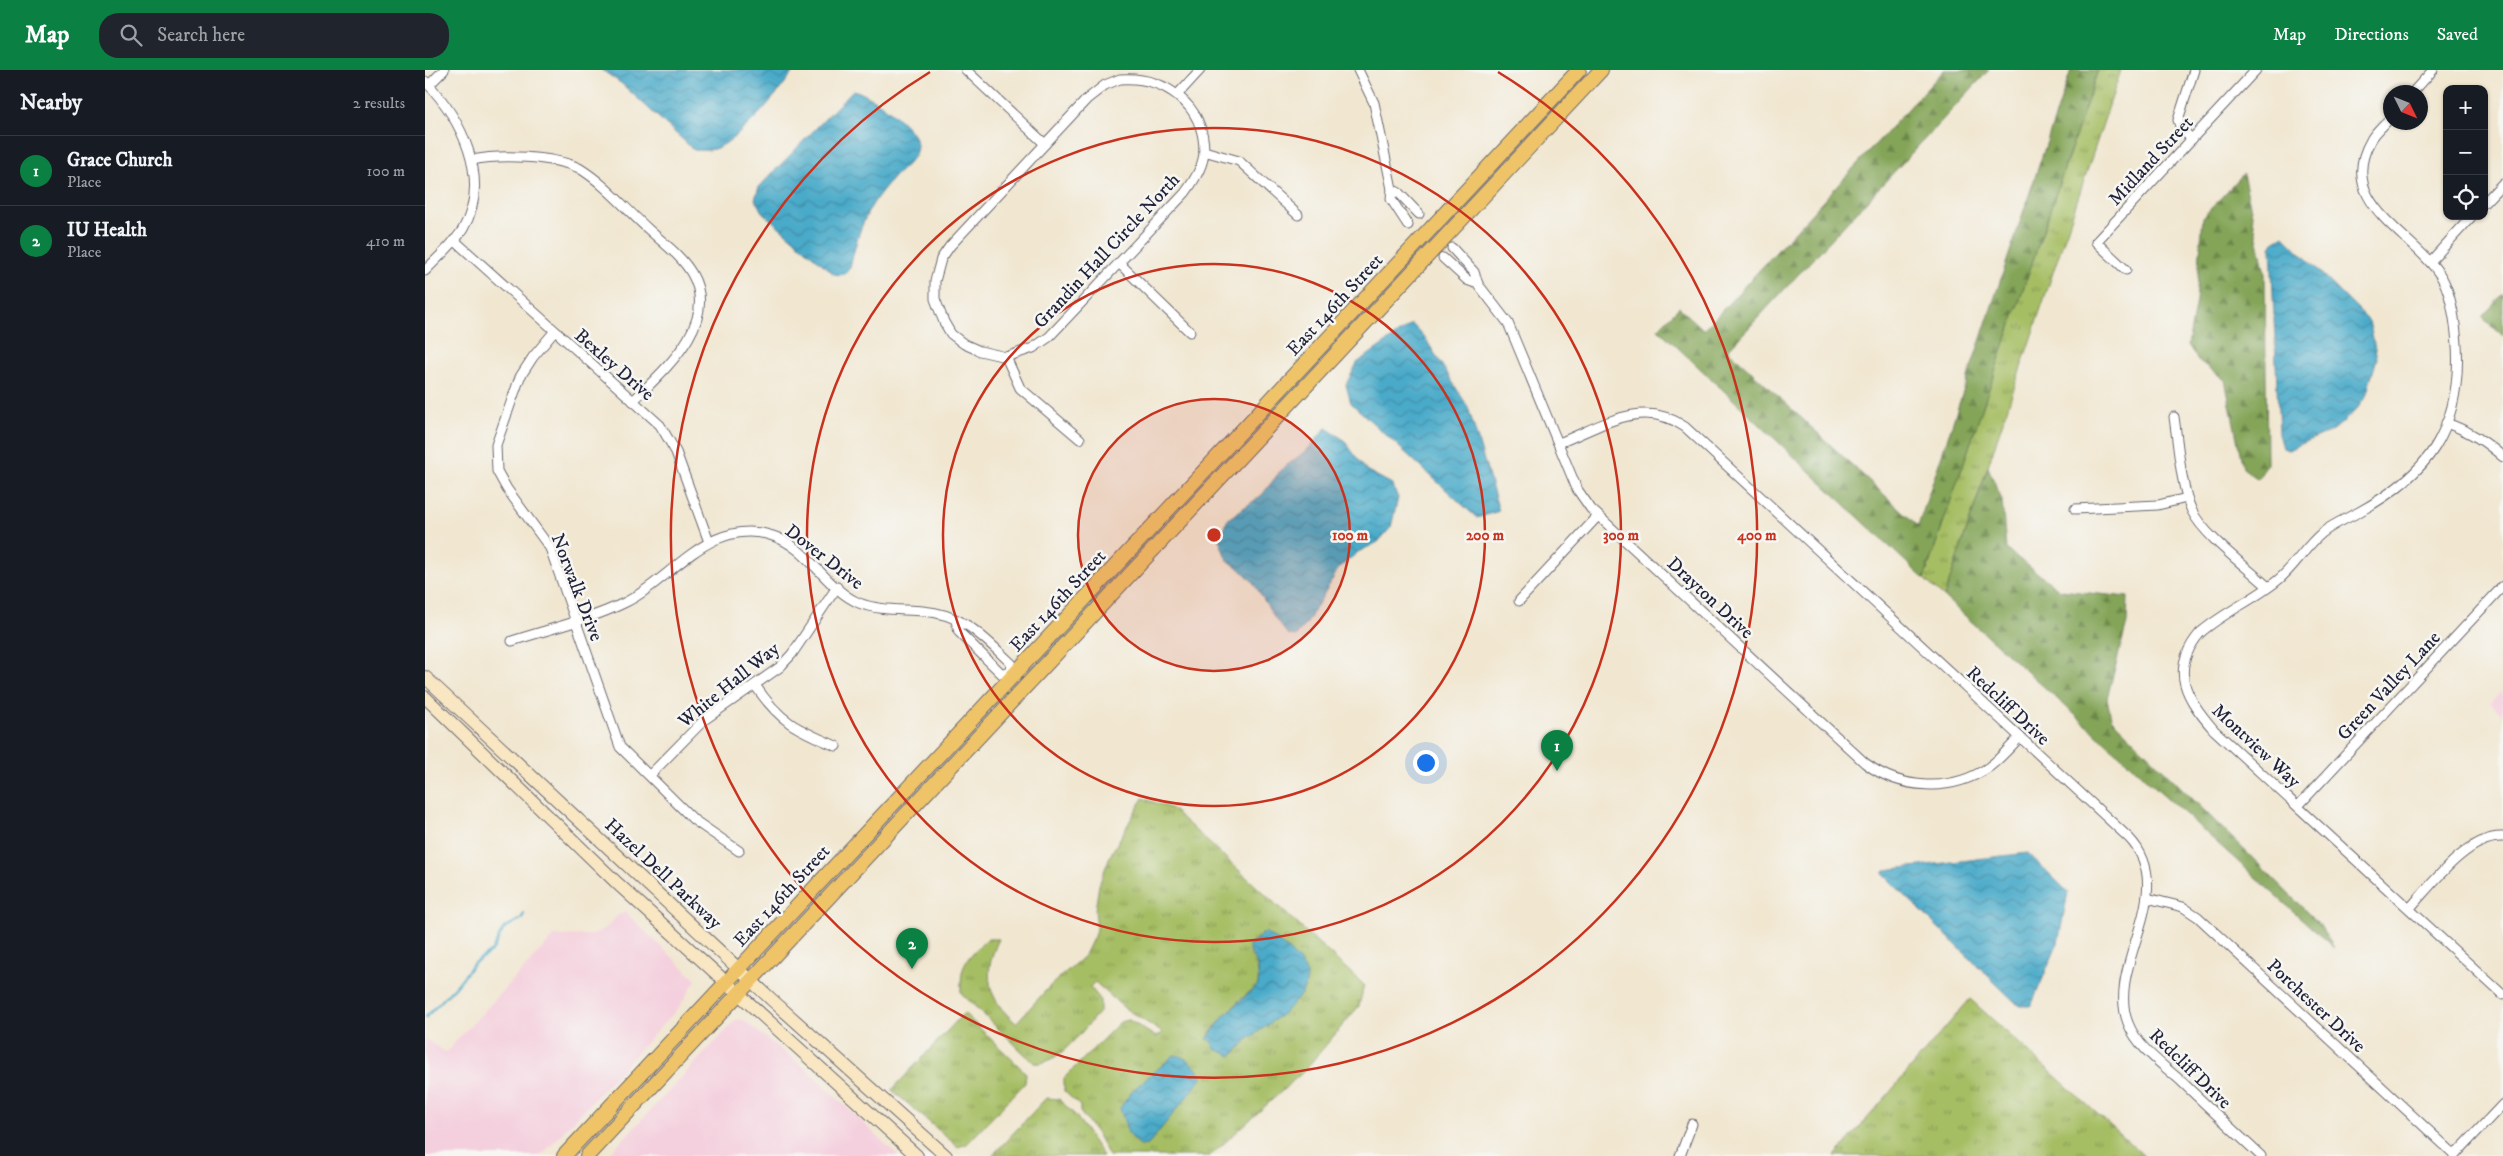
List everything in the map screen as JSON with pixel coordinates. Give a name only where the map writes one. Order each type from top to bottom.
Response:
[{"type":"main road","name":"East 146th Street","points":[[564,1156],[1011,673],[1579,70]]},
{"type":"main road","name":"East 146th Street","points":[[587,1156],[1601,70]]},
{"type":"main road","name":"Hazel Dell Parkway","points":[[425,677],[751,980],[946,1156]]},
{"type":"main road","name":"Hazel Dell Parkway","points":[[425,697],[618,884],[917,1156]]},
{"type":"street","points":[[425,272],[462,230],[473,206],[475,175],[467,146],[448,111],[427,83],[444,70]]},
{"type":"street","points":[[966,70],[1045,144]]},
{"type":"street","points":[[1080,439],[1020,388],[1006,357],[980,352],[956,337],[944,322],[935,299],[936,271],[941,259],[950,246],[1087,99],[1112,82],[1131,78],[1149,80],[1179,94],[1200,70]]},
{"type":"street","points":[[1359,70],[1374,103],[1392,189],[1391,199],[1408,225]]},
{"type":"street","points":[[2192,139],[2181,129],[2177,120],[2194,70]]},
{"type":"street","name":"Midland Street","points":[[2126,270],[2096,242],[2256,70]]},
{"type":"street","points":[[2418,85],[2428,72]]},
{"type":"street","name":"Grandin Hall Circle North","points":[[1006,357],[1042,343],[1185,193],[1198,172],[1204,151],[1198,122],[1179,94]]},
{"type":"street","name":"Montview Way","points":[[2383,126],[2371,139],[2363,158],[2362,177],[2365,193],[2375,209],[2430,262],[2443,280],[2452,306],[2459,345],[2457,384],[2446,423],[2436,446],[2408,479],[2383,499],[2321,534],[2279,580],[2200,633],[2191,643],[2186,656],[2184,683],[2192,704],[2214,730],[2503,994]]},
{"type":"street","points":[[1204,151],[1239,161],[1298,215]]},
{"type":"street","points":[[472,160],[507,157],[558,161],[579,168],[634,216],[677,256],[693,274],[701,301],[700,313],[693,331],[685,344],[633,401]]},
{"type":"street","points":[[2488,199],[2503,183]]},
{"type":"street","points":[[1392,189],[1399,193],[1419,214]]},
{"type":"street","points":[[2430,262],[2468,220]]},
{"type":"street","name":"Bexley Drive","points":[[454,240],[554,332],[660,425],[671,440],[709,542]]},
{"type":"street","name":"Drayton Drive","points":[[1452,248],[1474,272],[1479,284],[1509,323],[1577,489],[1598,516],[1865,763],[1889,777],[1915,784],[1953,783],[1988,768],[2019,737]]},
{"type":"street","name":"Drayton Drive","points":[[1443,258],[1467,280],[1479,284]]},
{"type":"street","points":[[1119,263],[1190,332]]},
{"type":"street","name":"Norwalk Drive","points":[[554,332],[533,357],[520,377],[499,432],[495,459],[497,471],[507,489],[550,548],[617,742],[694,820],[739,851]]},
{"type":"street","name":"Redcliff Drive","points":[[1559,443],[1635,414],[1653,413],[1678,422],[2135,845],[2146,868],[2147,898],[2124,994],[2127,1022],[2144,1048],[2261,1156]]},
{"type":"street","points":[[2174,417],[2187,498],[2198,522],[2268,587]]},
{"type":"street","points":[[2446,423],[2470,432],[2503,457]]},
{"type":"street","points":[[2075,509],[2158,505],[2187,498]]},
{"type":"street","points":[[1519,601],[1598,516]]},
{"type":"street","name":"Dover Drive","points":[[512,641],[626,602],[709,542],[750,532],[773,535],[791,545],[837,587],[859,603],[871,606],[935,612],[969,624],[1012,664],[1011,673]]},
{"type":"street","name":"Green Valley Lane","points":[[2298,806],[2503,586]]},
{"type":"street","name":"White Hall Way","points":[[650,775],[704,720],[780,667],[837,587]]},
{"type":"street","name":"Dover Drive","points":[[956,621],[959,632],[1002,674],[1011,673],[1025,685]]},
{"type":"street","points":[[755,684],[775,712],[788,723],[836,746]]},
{"type":"street","points":[[2410,908],[2452,863],[2473,845],[2483,840],[2501,837]]},
{"type":"street","name":"Porchester Drive","points":[[2147,898],[2183,907],[2198,917],[2454,1156]]},
{"type":"street","points":[[2454,1156],[2503,1104]]},
{"type":"street","points":[[1679,1156],[1692,1124]]},
{"type":"shaded area","points":[[2503,690],[2503,715],[2490,703]]},
{"type":"shaded area","points":[[625,912],[696,980],[679,1007],[541,1156],[425,1156],[425,1039],[446,1052],[554,936],[593,935],[608,926],[618,915]]},
{"type":"shaded area","points":[[736,1020],[743,1020],[807,1070],[898,1156],[607,1156]]},
{"type":"green space","points":[[1944,70],[1989,70],[1728,350],[1918,526],[2071,70],[2098,70],[1924,579],[1658,329],[1679,307],[1704,330]]},
{"type":"green space","points":[[2098,70],[2121,70],[1944,597],[1924,579]]},
{"type":"green space","points":[[2243,174],[2265,273],[2267,464],[2258,479],[2243,468],[2225,380],[2198,360],[2188,345],[2196,301],[2203,217]]},
{"type":"green space","points":[[2503,294],[2503,336],[2482,317]]},
{"type":"green space","points":[[1988,467],[2002,500],[2006,549],[2060,590],[2128,597],[2127,623],[2107,698],[2111,718],[2319,924],[2334,948],[1944,597]]},
{"type":"green space","points":[[1143,798],[1172,809],[1364,985],[1359,1006],[1304,1071],[1210,1156],[1109,1156],[1098,1135],[1080,1112],[1080,1106],[1064,1091],[1064,1078],[1120,1022],[1129,1020],[1156,1037],[1163,1033],[1123,1007],[1095,982],[1090,987],[1100,999],[1100,1011],[1079,1036],[1061,1053],[1043,1063],[1034,1063],[961,993],[962,975],[966,962],[974,951],[987,939],[999,939],[990,963],[990,985],[999,1005],[1016,1023],[1050,986],[1085,955],[1097,930],[1095,910],[1099,885],[1110,856]],"holes":[[[1276,939],[1301,963],[1304,988],[1281,1015],[1247,1040],[1237,1051],[1216,1049],[1209,1034],[1239,1001],[1258,985],[1257,969],[1250,955]],[[1133,1090],[1160,1129],[1148,1145]]]},
{"type":"green space","points":[[1970,999],[2144,1156],[1835,1156]]},
{"type":"green space","points":[[964,1013],[1026,1073],[1025,1083],[967,1144],[958,1147],[892,1090]]},
{"type":"green space","points":[[1046,1098],[1059,1099],[1076,1116],[1103,1156],[992,1156]]},
{"type":"water","points":[[602,70],[794,70],[758,115],[735,137],[714,149],[694,150],[622,84]]},
{"type":"water","points":[[853,90],[870,97],[891,112],[910,130],[917,146],[915,155],[885,187],[865,218],[849,269],[842,275],[837,275],[762,212],[755,199],[759,187]]},
{"type":"water","points":[[2284,236],[2369,321],[2377,358],[2366,396],[2357,409],[2335,429],[2288,450],[2283,448],[2279,434],[2271,247],[2274,242]]},
{"type":"water","points":[[1412,324],[1425,338],[1468,407],[1499,511],[1477,518],[1351,403],[1346,385],[1357,363]]},
{"type":"water","points":[[1326,428],[1343,439],[1366,470],[1392,484],[1398,498],[1391,527],[1378,542],[1358,552],[1339,568],[1307,623],[1296,636],[1288,635],[1253,582],[1240,569],[1227,560],[1219,540],[1228,519],[1262,495],[1281,470],[1308,449]]},
{"type":"water","points":[[2028,853],[2068,892],[2058,943],[2031,1006],[2019,1006],[1883,874],[1885,870]]},
{"type":"water","points":[[1265,932],[1290,951],[1302,964],[1307,976],[1305,985],[1301,995],[1284,1012],[1248,1039],[1232,1056],[1215,1049],[1212,1042],[1207,1039],[1224,1016],[1258,985],[1257,966],[1250,952],[1249,945]]},
{"type":"water","points":[[1174,1055],[1190,1062],[1202,1076],[1201,1079],[1148,1145],[1140,1146],[1128,1133],[1120,1108],[1133,1090]]},
{"type":"waterway","points":[[425,1018],[456,986],[474,963],[492,951],[504,928],[521,919],[524,914]]},
{"type":"place","name":"Grace Church","points":[[1557,771]]},
{"type":"place","name":"IU Health","points":[[912,969]]}]
